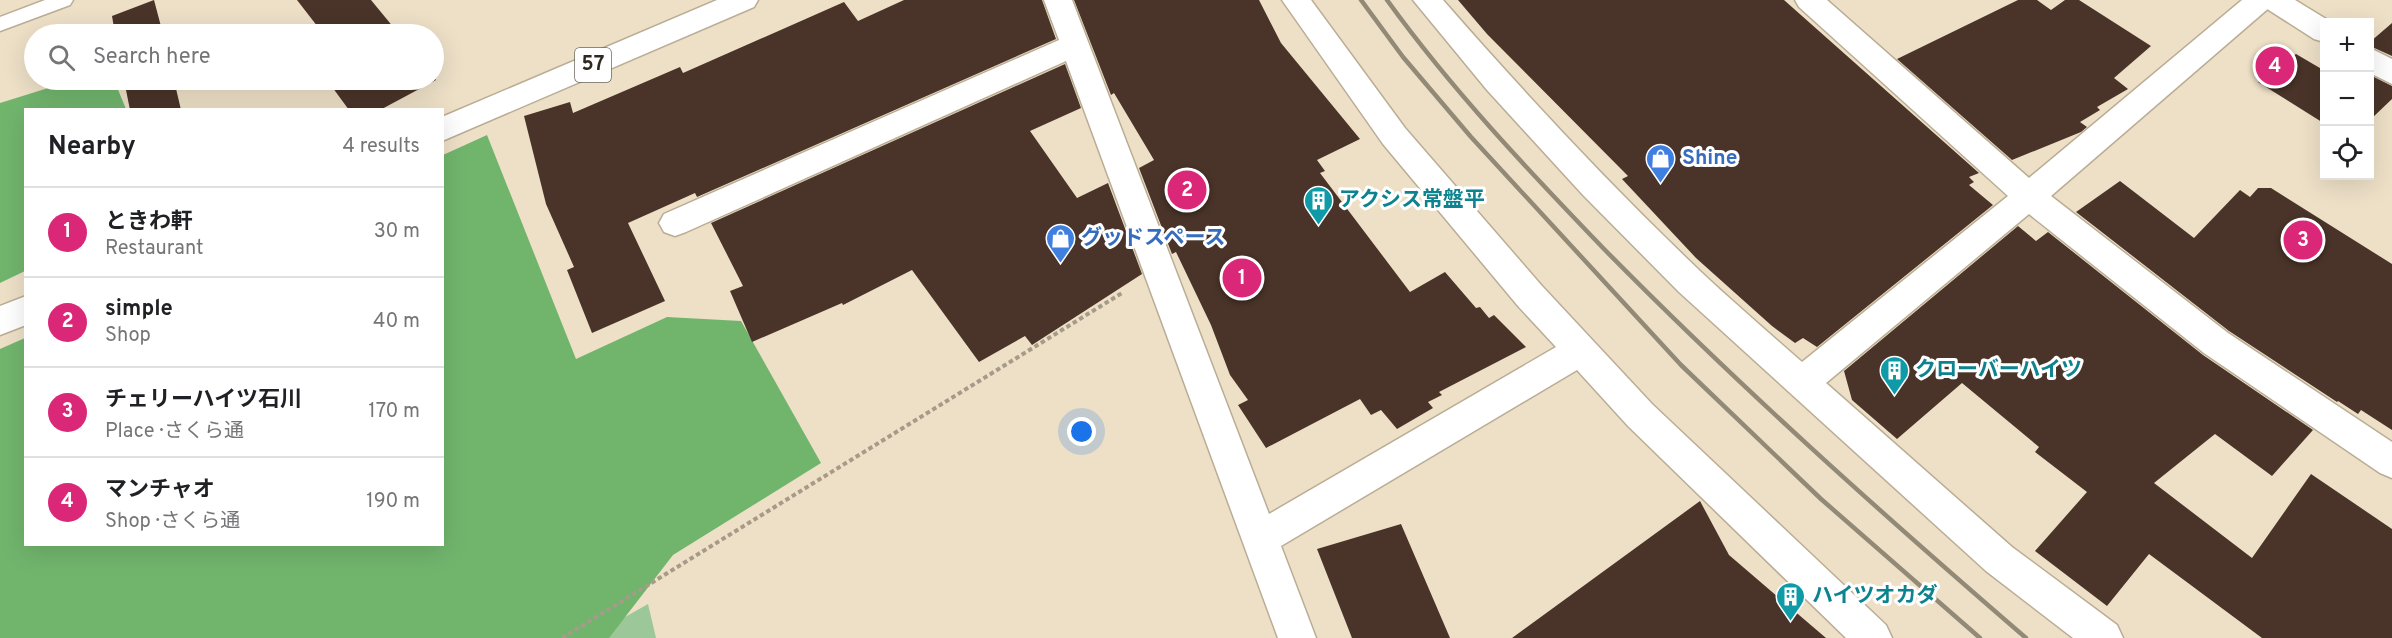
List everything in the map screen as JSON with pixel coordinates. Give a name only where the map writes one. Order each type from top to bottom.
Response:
[{"type":"street","name":"57","points":[[444,129],[744,0]]},
{"type":"street","points":[[1058,0],[1297,638]]},
{"type":"street","points":[[1296,0],[1394,136],[1530,296],[1640,415],[1874,638]]},
{"type":"street","points":[[1427,0],[1497,82],[1594,186],[1690,282],[2000,559],[2104,638]]},
{"type":"street","points":[[1809,0],[2029,196],[2216,343],[2392,462]]},
{"type":"street","points":[[1801,383],[2029,196],[2260,0]]},
{"type":"street","points":[[2274,0],[2320,29]]},
{"type":"street","points":[[675,224],[1074,45]]},
{"type":"street","points":[[2374,62],[2392,73]]},
{"type":"street","points":[[0,321],[24,311]]},
{"type":"street","points":[[1261,538],[1581,350]]},
{"type":"lane","points":[[0,24],[64,0]]},
{"type":"path","points":[[562,638],[1159,271]]},
{"type":"green space","points":[[42,90],[118,90],[126,108],[24,108],[24,271],[0,283],[0,103]]},
{"type":"green space","points":[[487,135],[576,359],[667,317],[741,321],[821,463],[673,555],[609,638],[0,638],[0,349],[24,338],[24,546],[444,546],[444,155]]},
{"type":"green space","points":[[648,604],[656,638],[588,638]]},
{"type":"building","points":[[154,0],[160,24],[113,24],[112,16]]},
{"type":"building","points":[[297,0],[371,0],[391,24],[316,24]]},
{"type":"building","points":[[904,0],[1042,0],[1056,39],[697,197],[695,193],[628,223],[665,301],[592,333],[567,270],[574,267],[546,204],[524,116],[570,102],[573,113],[680,67],[683,73],[844,2],[858,21]]},
{"type":"building","points":[[1074,0],[1259,0],[1281,43],[1360,139],[1317,160],[1325,171],[1320,173],[1410,292],[1445,272],[1476,308],[1480,307],[1489,318],[1494,315],[1526,347],[1439,392],[1442,395],[1428,402],[1433,408],[1397,429],[1381,410],[1371,415],[1360,399],[1266,448],[1238,405],[1248,400],[1230,375],[1211,325],[1176,252],[1172,254],[1139,168],[1154,160],[1114,93],[1111,95]]},
{"type":"building","points":[[1458,0],[1784,0],[1979,173],[1969,177],[1974,182],[1969,185],[1993,205],[1817,347],[1803,338],[1795,343],[1772,326],[1696,258],[1622,179],[1628,176],[1487,34]]},
{"type":"building","points":[[2018,0],[2037,0],[2051,10],[2065,0],[2079,0],[2151,46],[2114,78],[2128,89],[2097,107],[2100,110],[2080,122],[2087,127],[2081,132],[2012,160],[1897,59]]},
{"type":"building","points":[[2392,23],[2392,56],[2374,48],[2374,39]]},
{"type":"building","points":[[2296,54],[2320,68],[2320,121],[2258,82]]},
{"type":"building","points":[[1065,64],[1081,108],[1030,131],[1077,198],[1108,183],[1142,274],[1032,345],[1025,336],[979,362],[912,270],[843,305],[842,303],[752,342],[730,291],[743,286],[711,223]]},
{"type":"building","points":[[2374,77],[2392,86],[2392,99],[2374,116]]},
{"type":"building","points":[[126,90],[176,90],[181,108],[130,108]]},
{"type":"building","points":[[334,90],[417,90],[384,108],[348,108]]},
{"type":"building","points":[[2120,181],[2194,238],[2240,190],[2250,197],[2258,188],[2271,188],[2392,264],[2392,430],[2361,410],[2358,414],[2337,402],[2229,331],[2076,212]]},
{"type":"building","points":[[2018,226],[2036,241],[2048,232],[2203,355],[2313,430],[2272,476],[2215,434],[2154,483],[2252,558],[2311,474],[2392,529],[2392,638],[2262,638],[2149,554],[2107,606],[2035,551],[2087,492],[2035,452],[2039,447],[1962,383],[1897,439],[1852,400],[1844,371]]},
{"type":"building","points":[[1700,501],[1729,555],[1826,638],[1512,638]]},
{"type":"building","points":[[1401,524],[1450,638],[1352,638],[1317,549]]},
{"type":"railway","points":[[1361,0],[1403,57],[1471,137],[1681,365],[1821,499],[1980,638]]},
{"type":"railway","points":[[1387,0],[1438,66],[1492,129],[1576,220],[1656,301],[1811,448],[2026,638]]},
{"type":"place","name":"マンチャオ","points":[[2275,66]]},
{"type":"place","name":"Shine","points":[[1661,184]]},
{"type":"place","name":"simple","points":[[1187,190]]},
{"type":"place","name":"アクシス常盤平","points":[[1318,226]]},
{"type":"place","name":"チェリーハイツ石川","points":[[2303,240]]},
{"type":"place","name":"グッドスペース","points":[[1060,264]]},
{"type":"place","name":"ときわ軒","points":[[1242,278]]},
{"type":"place","name":"クローバーハイツ","points":[[1894,396]]},
{"type":"place","name":"ハイツオカダ","points":[[1791,622]]}]
